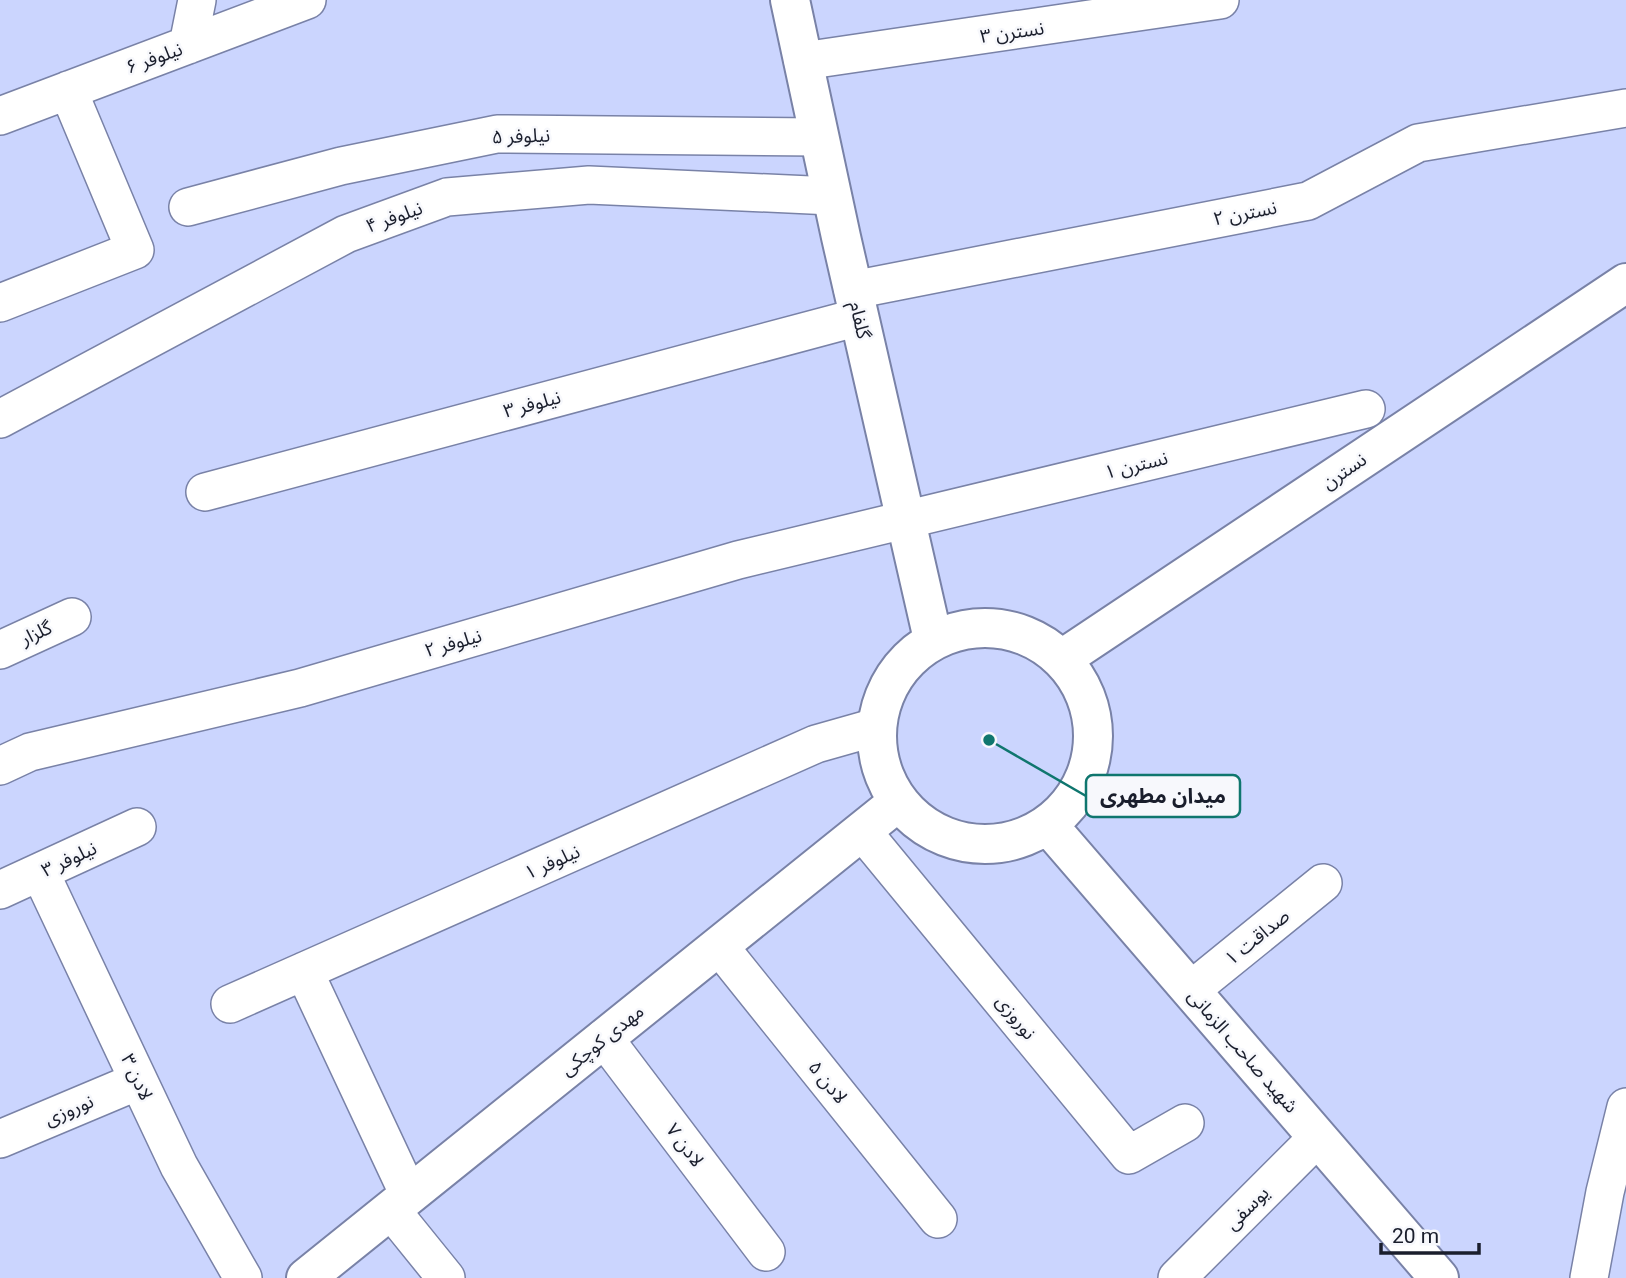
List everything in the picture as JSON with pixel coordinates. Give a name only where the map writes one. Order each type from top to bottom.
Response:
[{"type":"street","points":[[188,45],[197,0]]},
{"type":"street","name":"نیلوفر ۶","points":[[0,116],[188,45],[261,9],[307,0]]},
{"type":"street","name":"گلفام","points":[[790,0],[933,639]]},
{"type":"street","name":"نسترن ۳","points":[[803,61],[1220,0]]},
{"type":"street","points":[[0,303],[135,250],[68,90]]},
{"type":"street","name":"نسترن ۲","points":[[856,303],[1308,201],[1418,143],[1626,108]]},
{"type":"street","name":"نیلوفر ۵","points":[[188,207],[341,166],[497,134],[819,137]]},
{"type":"street","name":"نیلوفر ۴","points":[[3,408],[346,234],[447,197],[589,185],[832,196]]},
{"type":"street","name":"نسترن","points":[[1062,659],[1626,283]]},
{"type":"street","name":"نیلوفر ۳","points":[[205,492],[856,303]]},
{"type":"street","name":"نسترن ۱","points":[[906,521],[1366,409]]},
{"type":"street","name":"نیلوفر ۲","points":[[0,766],[30,752],[300,688],[738,561],[906,521]]},
{"type":"street","name":"گلزار","points":[[0,650],[72,617]]},
{"type":"street","points":[[966,628],[1000,628],[1034,639],[1062,659],[1081,684],[1092,714],[1093,746],[1086,776],[1071,804],[1048,825],[1018,840],[985,845],[963,842],[952,840],[922,825],[898,802],[885,779],[877,754],[876,727],[884,692],[904,661],[933,639],[966,628]]},
{"type":"street","name":"نیلوفر ۱","points":[[230,1004],[816,744],[876,727]]},
{"type":"street","name":"مهدی کوچکی","points":[[306,1278],[898,802]]},
{"type":"street","name":"شهید صاحب الزمانی","points":[[1048,825],[1439,1278]]},
{"type":"street","name":"نیلوفر ۳","points":[[0,890],[137,827]]},
{"type":"street","name":"نوروزی","points":[[862,831],[1129,1154],[1185,1123]]},
{"type":"street","name":"لادن ۳","points":[[40,872],[179,1167],[243,1278]]},
{"type":"street","name":"صداقت ۱","points":[[1191,990],[1323,883]]},
{"type":"street","name":"لادن ۵","points":[[719,946],[938,1219]]},
{"type":"street","points":[[304,971],[400,1203],[446,1278]]},
{"type":"street","name":"لادن ۷","points":[[604,1038],[766,1252]]},
{"type":"street","name":"نوروزی","points":[[0,1139],[138,1081]]},
{"type":"street","points":[[1589,1278],[1605,1192],[1626,1107]]},
{"type":"street","name":"یوسفی","points":[[1177,1278],[1317,1138]]},
{"type":"place","name":"میدان مطهری","points":[[989,740]]}]
